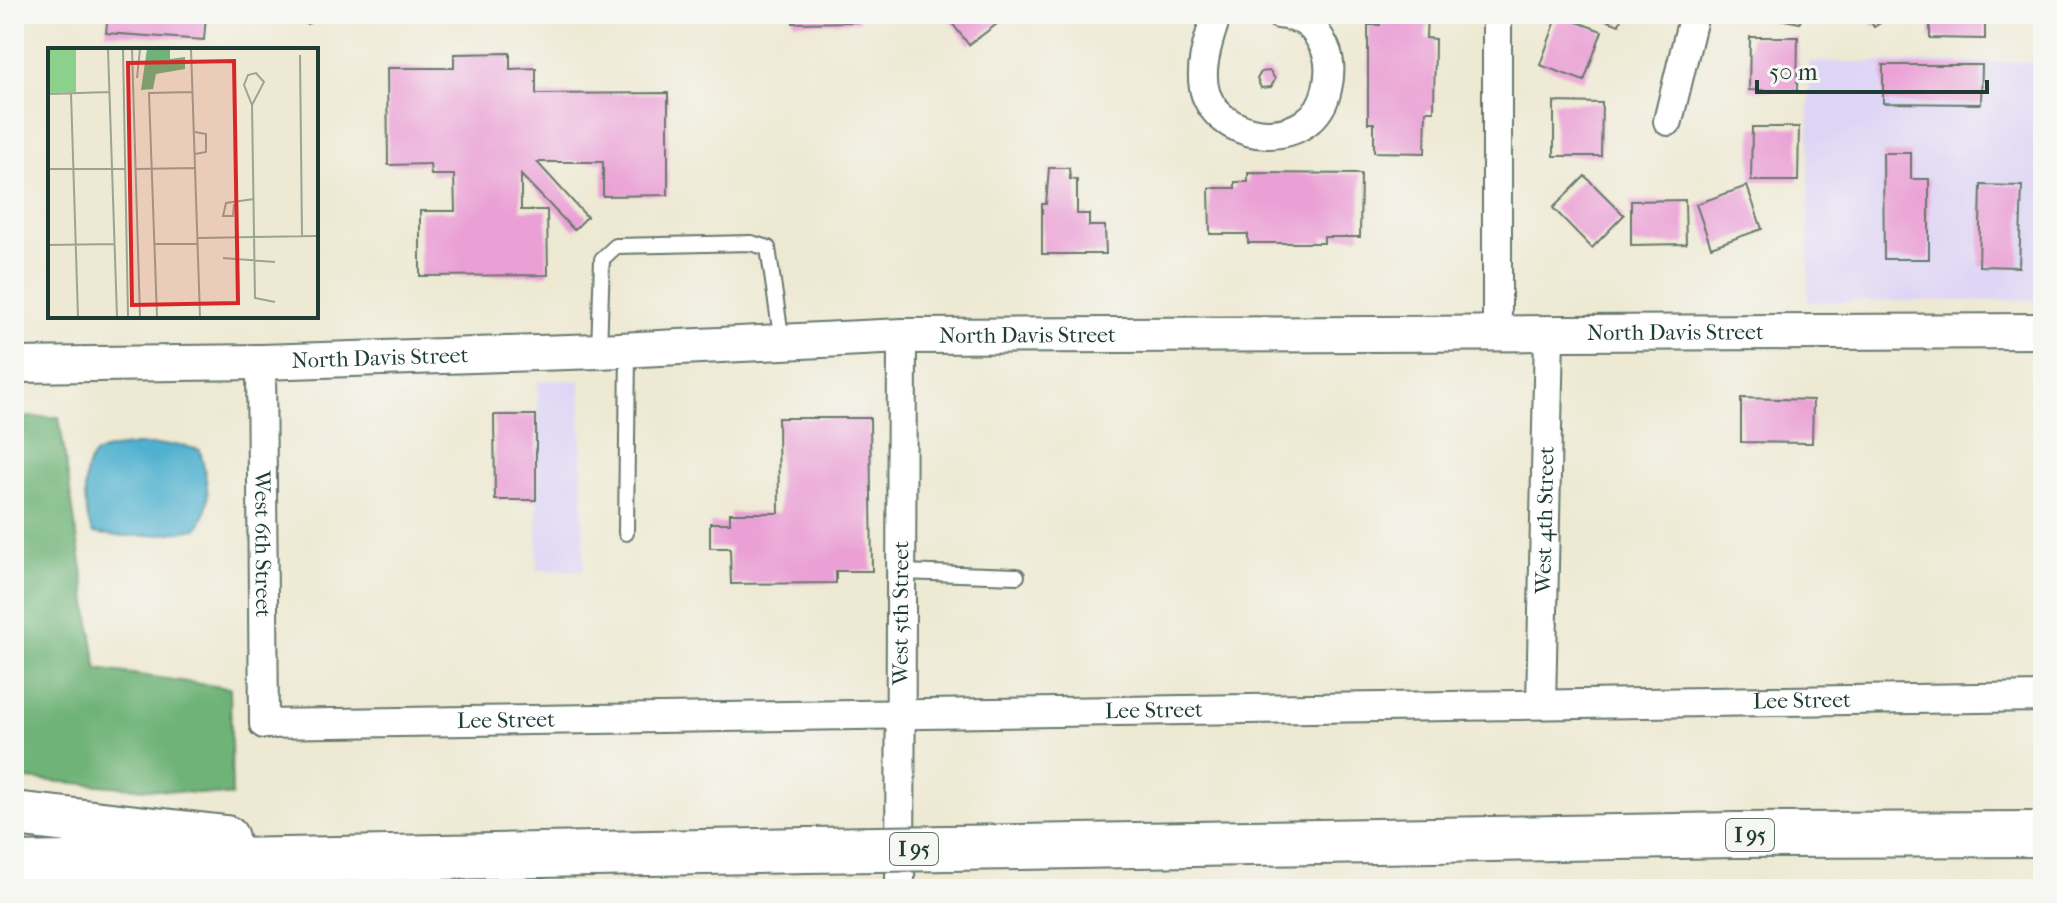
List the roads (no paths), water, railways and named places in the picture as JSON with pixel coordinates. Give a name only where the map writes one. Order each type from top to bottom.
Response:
[{"type":"highway","points":[[14,814],[403,858]]},
{"type":"highway","name":"I 95","points":[[14,865],[1750,835],[2043,834]]},
{"type":"street","points":[[1218,17],[1204,68],[1205,94],[1218,113],[1239,127],[1280,136],[1299,129],[1315,115],[1326,95],[1330,77],[1328,55],[1316,28],[1293,16],[1279,14]]},
{"type":"street","points":[[1497,14],[1497,333]]},
{"type":"street","points":[[1668,121],[1694,14]]},
{"type":"street","name":"North Davis Street","points":[[14,365],[261,362],[902,336],[2043,331]]},
{"type":"street","name":"West 4th Street","points":[[1541,704],[1549,334]]},
{"type":"street","name":"West 5th Street","points":[[900,889],[902,336]]},
{"type":"street","name":"West 6th Street","points":[[261,362],[264,724]]},
{"type":"street","name":"Lee Street","points":[[264,724],[2043,697]]},
{"type":"lane","points":[[626,533],[614,350],[602,259],[616,246],[751,243],[768,248],[782,342]]},
{"type":"lane","points":[[902,572],[1017,576]]},
{"type":"water","points":[[136,445],[180,445],[200,450],[207,500],[203,520],[197,529],[145,536],[93,533],[87,515],[85,491],[91,459],[106,450]]}]
